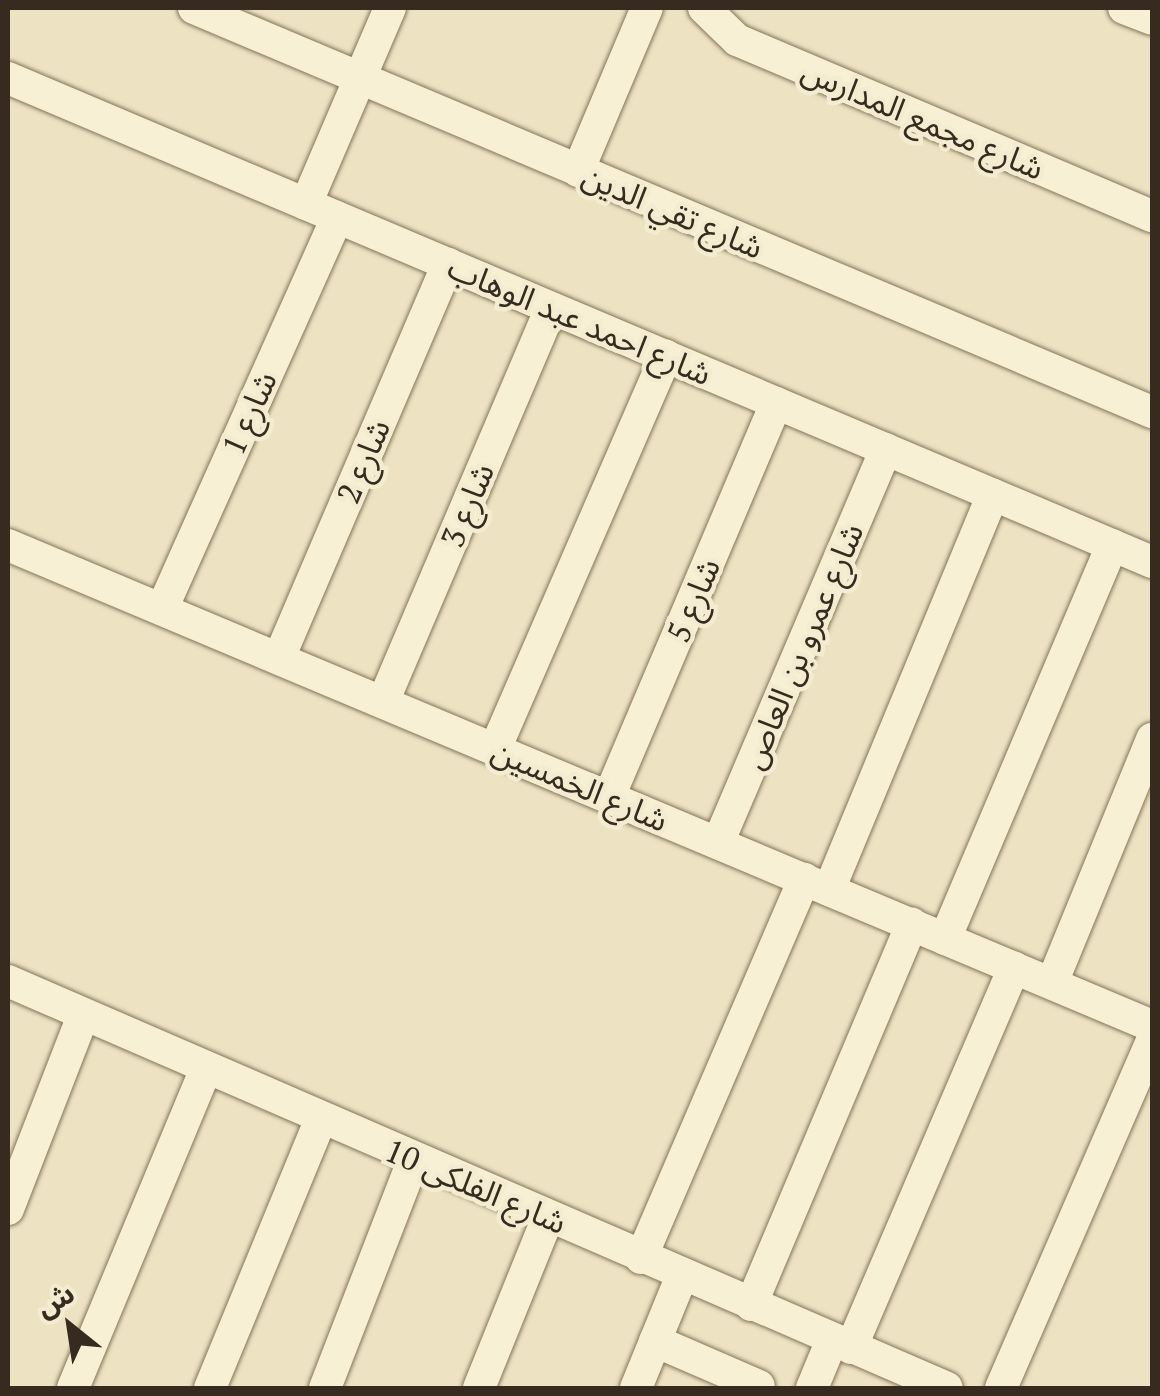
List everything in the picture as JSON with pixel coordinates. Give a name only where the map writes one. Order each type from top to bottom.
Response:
[{"type":"street","name":"شارع تقي الدين","points":[[194,8],[1152,412]]},
{"type":"street","points":[[306,204],[390,8]]},
{"type":"street","points":[[578,171],[647,8]]},
{"type":"street","name":"شارع مجمع المدارس","points":[[704,8],[737,40],[1152,216]]},
{"type":"street","points":[[1124,8],[1152,19]]},
{"type":"street","name":"شارع احمد عبد الوهاب","points":[[8,78],[1152,562]]},
{"type":"street","name":"شارع 1","points":[[162,609],[337,218]]},
{"type":"street","name":"شارع 2","points":[[278,658],[448,264]]},
{"type":"street","name":"شارع 3","points":[[384,702],[551,308]]},
{"type":"street","points":[[495,749],[666,356]]},
{"type":"street","name":"شارع 5","points":[[609,798],[776,402]]},
{"type":"street","name":"شارع عمرو بن العاص","points":[[718,843],[886,449]]},
{"type":"street","points":[[642,1258],[994,495]]},
{"type":"street","name":"شارع الخمسين","points":[[8,544],[1152,1026]]},
{"type":"street","points":[[945,938],[1112,544]]},
{"type":"street","points":[[1052,983],[1152,739]]},
{"type":"street","points":[[751,1305],[912,924]]},
{"type":"street","points":[[812,1388],[841,1344],[1014,968]]},
{"type":"street","name":"شارع الفلكى 10","points":[[8,981],[946,1388]]},
{"type":"street","points":[[8,1209],[83,1016]]},
{"type":"street","points":[[1001,1388],[1152,1040]]},
{"type":"street","points":[[73,1388],[206,1069]]},
{"type":"street","points":[[210,1388],[321,1119]]},
{"type":"street","points":[[324,1388],[414,1160]]},
{"type":"street","points":[[478,1388],[548,1218]]},
{"type":"street","points":[[636,1388],[682,1275]]},
{"type":"street","points":[[655,1341],[759,1386]]}]
